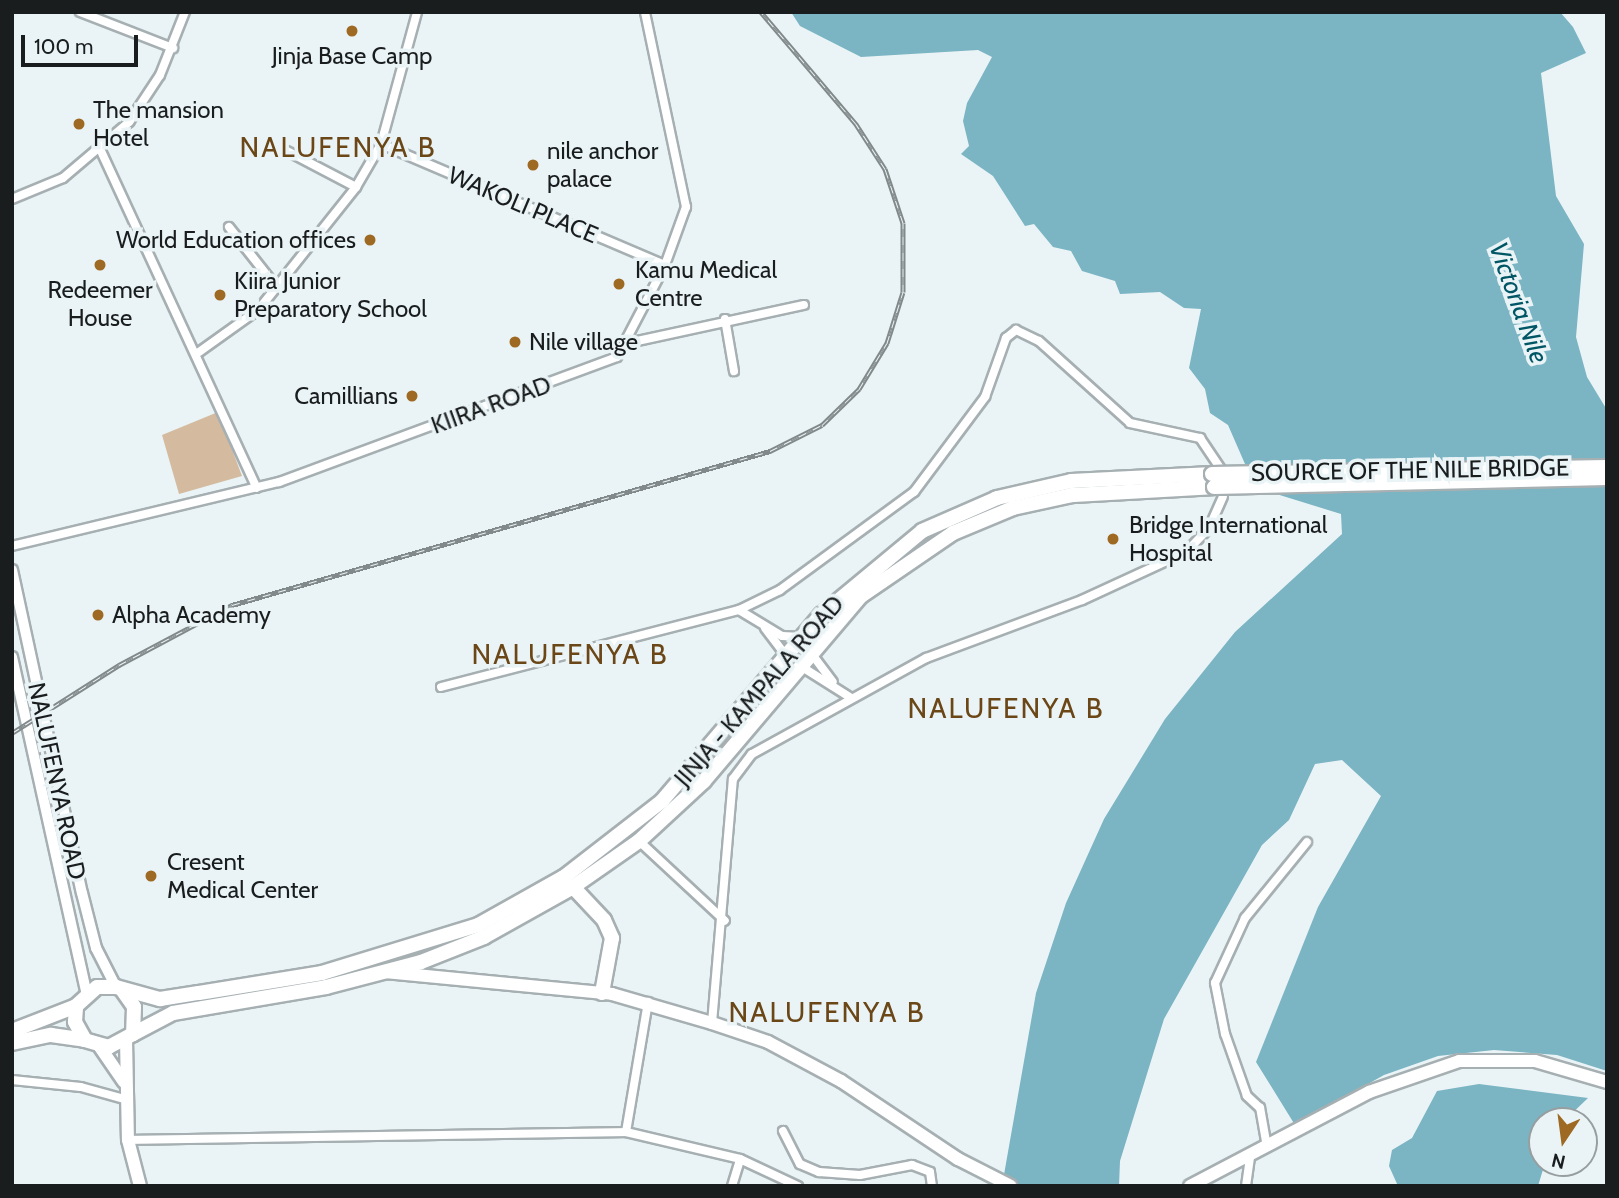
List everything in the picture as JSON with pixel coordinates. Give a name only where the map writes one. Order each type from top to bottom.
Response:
[{"type":"highway","name":"SOURCE OF THE NILE BRIDGE","points":[[1218,482],[1607,467]]},
{"type":"highway","name":"SOURCE OF THE NILE BRIDGE","points":[[1218,482],[1607,478]]},
{"type":"highway","name":"JINJA - KAMPALA ROAD","points":[[120,989],[160,999],[384,957],[512,907],[599,852],[662,801],[802,637],[900,547],[982,503],[1071,481],[1218,482]]},
{"type":"highway","name":"JINJA - KAMPALA ROAD","points":[[130,1036],[173,1013],[326,987],[385,972],[484,937],[573,887],[639,841],[704,781],[809,651],[885,576],[988,518],[1095,492],[1218,482]]},
{"type":"highway","points":[[573,887],[604,920],[612,938],[602,993]]},
{"type":"highway","points":[[12,1043],[51,1035],[85,1040],[100,1047],[130,1036],[134,1007],[120,989],[86,992],[76,1006],[75,1022],[85,1040]]},
{"type":"highway","points":[[12,1031],[76,1006]]},
{"type":"main road","points":[[385,972],[602,993],[648,1002],[768,1042],[841,1081],[958,1159],[1011,1186]]},
{"type":"main road","points":[[124,1083],[130,1036]]},
{"type":"main road","points":[[100,1047],[124,1083],[128,1100],[128,1140],[140,1186]]},
{"type":"main road","points":[[1190,1186],[1399,1079],[1459,1060],[1535,1061],[1607,1082]]},
{"type":"street","points":[[80,12],[173,48]]},
{"type":"street","points":[[12,200],[101,151],[143,102],[173,48],[185,12]]},
{"type":"street","points":[[199,352],[231,335],[276,288],[356,187],[381,144],[417,12]]},
{"type":"street","name":"KIIRA ROAD","points":[[12,546],[257,488],[606,364],[628,343],[665,265],[686,207],[645,12]]},
{"type":"street","name":"WAKOLI PLACE","points":[[381,144],[665,265]]},
{"type":"street","points":[[101,151],[199,352],[257,488]]},
{"type":"street","points":[[287,151],[356,187]]},
{"type":"street","points":[[229,226],[276,288]]},
{"type":"street","points":[[628,343],[725,319],[804,305]]},
{"type":"street","points":[[725,319],[734,371]]},
{"type":"street","points":[[440,687],[738,610],[858,538],[914,492],[985,397],[1006,338],[1023,330],[1120,414],[1142,427],[1200,438],[1218,482],[1217,516],[1185,552],[1082,600],[971,638],[851,698],[752,754],[733,779],[725,921],[712,1023]]},
{"type":"street","name":"NALUFENYA ROAD","points":[[12,570],[96,948],[120,989]]},
{"type":"street","points":[[738,610],[782,636],[802,637]]},
{"type":"street","points":[[761,623],[786,656]]},
{"type":"street","points":[[809,651],[837,686],[851,698]]},
{"type":"street","name":"NALUFENYA ROAD","points":[[12,657],[86,992]]},
{"type":"street","points":[[799,665],[837,686]]},
{"type":"street","points":[[639,841],[725,921]]},
{"type":"street","points":[[1267,1147],[1260,1108],[1247,1096],[1225,1034],[1215,983],[1245,918],[1307,842]]},
{"type":"street","points":[[626,1132],[648,1002]]},
{"type":"street","points":[[12,1080],[81,1087],[128,1100]]},
{"type":"street","points":[[783,1130],[800,1164],[818,1172],[860,1175],[912,1166],[930,1172],[932,1186]]},
{"type":"street","points":[[128,1140],[626,1132],[740,1159],[798,1186]]},
{"type":"street","points":[[1246,1186],[1250,1157]]},
{"type":"street","points":[[732,1186],[740,1159]]},
{"type":"shaded area","points":[[218,412],[242,476],[179,494],[162,435]]},
{"type":"water","name":"Victoria Nile","points":[[791,12],[1560,12],[1573,27],[1586,53],[1541,73],[1556,196],[1584,244],[1576,337],[1587,377],[1607,410],[1607,1071],[1557,1055],[1494,1050],[1438,1056],[1384,1075],[1295,1125],[1256,1062],[1318,907],[1381,796],[1342,760],[1315,764],[1289,820],[1262,845],[1164,1019],[1120,1161],[1119,1186],[1002,1186],[1036,993],[1066,903],[1104,819],[1165,719],[1235,632],[1342,534],[1341,514],[1260,489],[1252,480],[1228,425],[1210,413],[1205,389],[1189,368],[1201,309],[1184,308],[1160,292],[1120,294],[1115,281],[1082,271],[1071,251],[1053,247],[1034,224],[1025,226],[993,176],[961,154],[969,146],[963,121],[967,103],[992,57],[978,50],[861,57],[800,26]]},
{"type":"water","points":[[1479,1084],[1588,1098],[1579,1107],[1528,1107],[1528,1177],[1541,1177],[1538,1186],[1398,1186],[1389,1166],[1392,1150],[1412,1138],[1437,1091]]},
{"type":"railway","points":[[12,733],[119,665],[232,605],[770,451],[822,425],[859,389],[887,343],[903,292],[903,223],[885,169],[856,124],[761,12]]},
{"type":"place","name":"Jinja Base Camp","points":[[352,31]]},
{"type":"place","name":"The mansion Hotel","points":[[79,124]]},
{"type":"place","name":"nile anchor palace","points":[[533,165]]},
{"type":"place","name":"World Education offices","points":[[370,240]]},
{"type":"place","name":"Redeemer House","points":[[100,265]]},
{"type":"place","name":"Kamu Medical Centre","points":[[619,284]]},
{"type":"place","name":"Kiira Junior Preparatory School","points":[[220,295]]},
{"type":"place","name":"Nile village","points":[[515,342]]},
{"type":"place","name":"Camillians","points":[[412,396]]},
{"type":"place","name":"Bridge International Hospital","points":[[1113,539]]},
{"type":"place","name":"Alpha Academy","points":[[98,615]]},
{"type":"place","name":"Cresent Medical Center","points":[[151,876]]},
{"type":"district","name":"NALUFENYA B","points":[[338,147]]},
{"type":"district","name":"NALUFENYA B","points":[[570,654]]},
{"type":"district","name":"NALUFENYA B","points":[[1006,708]]},
{"type":"district","name":"NALUFENYA B","points":[[827,1012]]}]
